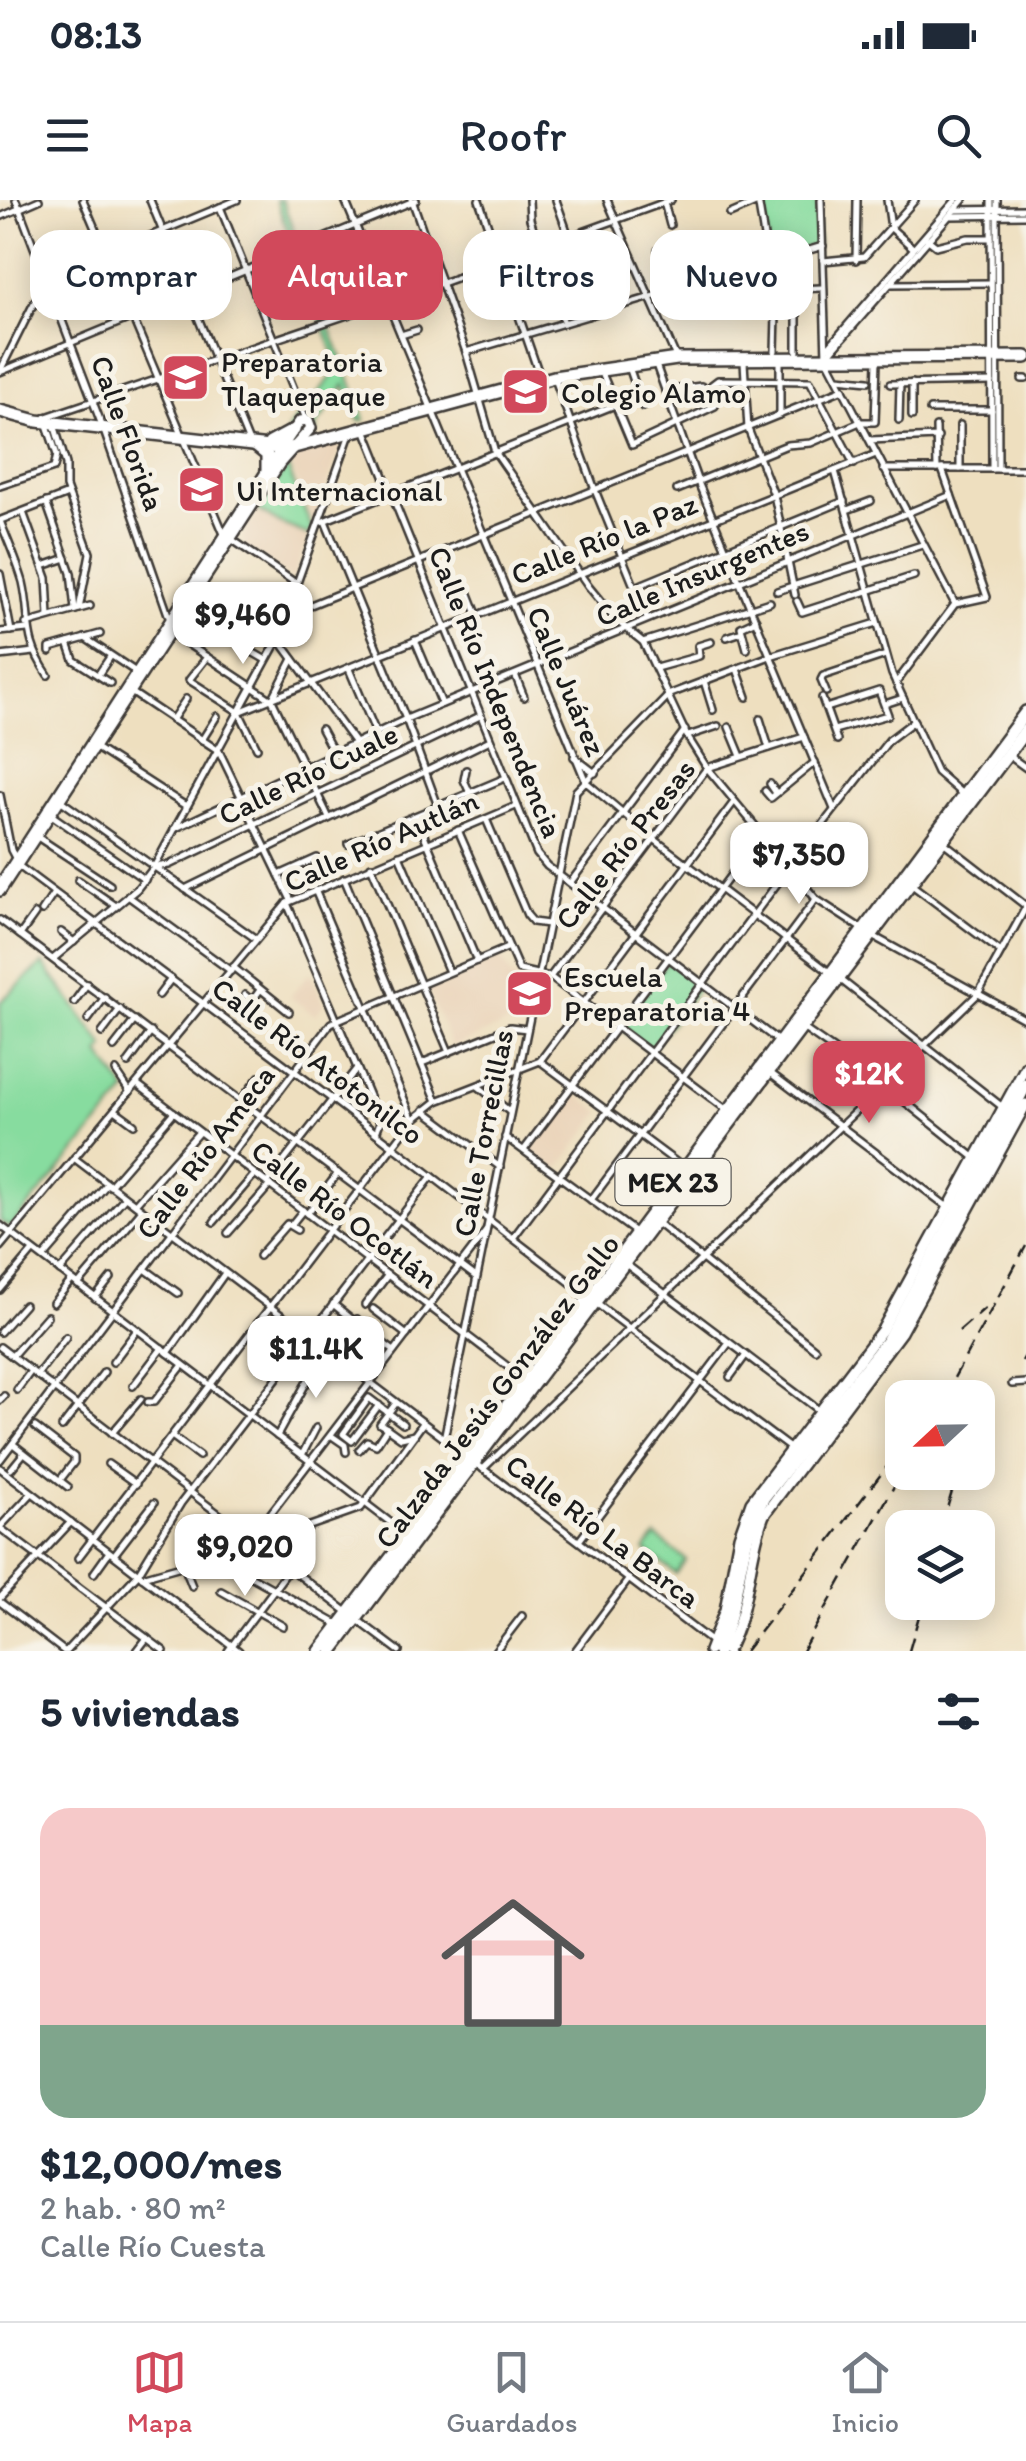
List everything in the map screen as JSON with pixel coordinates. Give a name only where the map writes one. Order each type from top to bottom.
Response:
[{"type":"main road","points":[[540,377],[676,357],[744,358],[797,351],[876,358],[1026,353]]},
{"type":"main road","points":[[277,444],[432,408],[540,377],[676,357],[994,354]]},
{"type":"main road","points":[[0,408],[49,420],[277,444],[350,434],[432,408]]},
{"type":"main road","points":[[16,862],[60,800],[136,672],[194,594],[267,471],[277,444],[311,428],[306,420],[300,421],[294,430],[277,444],[268,455],[267,471]]},
{"type":"main road","points":[[0,888],[227,537],[280,463],[277,444]]},
{"type":"main road","name":"Calzada Jesús González Gallo","points":[[653,1217],[684,1168],[867,933],[1026,712]]},
{"type":"main road","points":[[1005,740],[1024,732]]},
{"type":"main road","name":"Calzada Jesús González Gallo","points":[[867,933],[910,884],[1024,732]]},
{"type":"main road","name":"Calzada Jesús González Gallo","points":[[653,1217],[769,1072],[782,1045],[802,1027],[834,976]]},
{"type":"main road","points":[[718,1649],[735,1603],[753,1516],[901,1332],[980,1156],[1011,1112],[1026,1066]]},
{"type":"main road","points":[[718,1649],[746,1512],[820,1411],[887,1341],[1026,1085]]},
{"type":"main road","points":[[1011,1112],[1026,1104]]},
{"type":"main road","points":[[639,1235],[653,1217]]},
{"type":"main road","name":"Calzada Jesús González Gallo","points":[[332,1651],[407,1535],[475,1462],[525,1380],[625,1263],[639,1235]]},
{"type":"main road","name":"Calzada Jesús González Gallo","points":[[320,1651],[475,1462],[639,1235]]},
{"type":"main road","points":[[813,1441],[850,1379]]},
{"type":"street","name":"Calle Florida","points":[[16,200],[30,235]]},
{"type":"street","points":[[0,217],[39,200]]},
{"type":"street","points":[[83,200],[96,230]]},
{"type":"street","points":[[150,200],[162,230],[237,200]]},
{"type":"street","name":"Calle Juárez","points":[[346,200],[357,230]]},
{"type":"street","points":[[232,275],[413,200],[423,230]]},
{"type":"street","points":[[480,200],[490,230]]},
{"type":"street","points":[[529,200],[534,230]]},
{"type":"street","points":[[552,200],[566,230]]},
{"type":"street","points":[[608,200],[650,297],[630,303]]},
{"type":"street","points":[[822,200],[828,353],[883,469],[955,604]]},
{"type":"street","points":[[856,260],[857,200]]},
{"type":"street","points":[[887,200],[890,228],[913,248]]},
{"type":"street","points":[[823,261],[856,260],[869,254],[915,200]]},
{"type":"street","points":[[828,353],[960,200]]},
{"type":"street","points":[[994,200],[995,469]]},
{"type":"street","points":[[1014,200],[1014,209]]},
{"type":"street","points":[[588,230],[651,203],[667,201],[670,224]]},
{"type":"street","points":[[730,214],[758,201],[763,230]]},
{"type":"street","points":[[220,207],[306,420]]},
{"type":"street","points":[[994,212],[1026,212]]},
{"type":"street","points":[[994,212],[994,283]]},
{"type":"street","points":[[948,213],[1026,212]]},
{"type":"street","points":[[926,238],[936,246],[968,238],[991,238]]},
{"type":"street","points":[[887,283],[913,248],[926,238]]},
{"type":"street","points":[[813,249],[823,246]]},
{"type":"street","points":[[887,283],[994,283]]},
{"type":"street","points":[[443,286],[496,452],[578,573],[643,642],[707,768],[761,836],[816,899],[867,933],[1026,1020]]},
{"type":"street","points":[[813,289],[823,288]]},
{"type":"street","points":[[0,372],[30,311]]},
{"type":"street","name":"Calle Florida","points":[[62,320],[102,425],[169,627]]},
{"type":"street","points":[[0,372],[125,320]]},
{"type":"street","points":[[133,320],[227,537],[297,584]]},
{"type":"street","points":[[199,320],[216,360],[277,444]]},
{"type":"street","points":[[77,610],[90,553],[68,494],[49,420],[92,400],[333,320]]},
{"type":"street","name":"Calle Juárez","points":[[394,320],[586,782],[654,839],[1011,1112]]},
{"type":"street","points":[[520,320],[540,377]]},
{"type":"street","points":[[466,352],[572,320]]},
{"type":"street","points":[[660,320],[676,357]]},
{"type":"street","points":[[776,320],[780,415]]},
{"type":"street","points":[[797,320],[797,351]]},
{"type":"street","points":[[401,335],[417,330]]},
{"type":"street","points":[[744,358],[748,429],[774,495],[802,612],[914,576]]},
{"type":"street","points":[[678,490],[759,457],[860,422],[874,422],[876,358]]},
{"type":"street","points":[[655,362],[686,453],[834,809]]},
{"type":"street","points":[[629,366],[643,407]]},
{"type":"street","points":[[601,370],[632,446],[715,406],[716,402],[700,386],[665,391]]},
{"type":"street","points":[[554,377],[594,490],[647,618]]},
{"type":"street","points":[[838,378],[868,380]]},
{"type":"street","points":[[706,389],[714,381],[810,380],[854,464]]},
{"type":"street","points":[[890,384],[994,382]]},
{"type":"street","points":[[900,383],[900,420]]},
{"type":"street","points":[[912,383],[912,416]]},
{"type":"street","points":[[286,614],[843,389]]},
{"type":"street","points":[[322,521],[615,405]]},
{"type":"street","points":[[930,410],[994,410]]},
{"type":"street","points":[[960,425],[960,469]]},
{"type":"street","points":[[896,683],[955,604],[987,597],[940,469],[936,427]]},
{"type":"street","name":"Calle Río Independencia","points":[[365,430],[537,854],[570,884],[782,1045]]},
{"type":"street","points":[[54,959],[128,896],[154,868],[277,642],[350,434]]},
{"type":"street","points":[[870,440],[938,437]]},
{"type":"street","points":[[0,486],[52,469],[60,454]]},
{"type":"street","name":"Calle Río la Paz","points":[[238,712],[876,454]]},
{"type":"street","points":[[883,469],[1026,470]]},
{"type":"street","points":[[835,472],[896,683],[940,776],[964,795]]},
{"type":"street","points":[[48,675],[34,652],[26,626],[23,584],[0,520],[68,494]]},
{"type":"street","name":"Calle Insurgentes","points":[[174,829],[406,719],[952,495]]},
{"type":"street","points":[[635,587],[844,500]]},
{"type":"street","points":[[847,510],[871,501]]},
{"type":"street","points":[[46,502],[74,584],[77,610]]},
{"type":"street","points":[[23,512],[49,588],[50,617]]},
{"type":"street","points":[[322,521],[380,655],[438,806]]},
{"type":"street","points":[[777,591],[924,545]]},
{"type":"street","points":[[43,566],[66,558]]},
{"type":"street","points":[[0,574],[12,631]]},
{"type":"street","points":[[467,589],[477,614]]},
{"type":"street","points":[[194,594],[277,642],[294,658],[355,743]]},
{"type":"street","points":[[237,594],[265,613],[275,608],[286,614]]},
{"type":"street","points":[[643,642],[770,602]]},
{"type":"street","points":[[0,632],[90,606]]},
{"type":"street","points":[[747,649],[742,626],[756,620]]},
{"type":"street","points":[[586,782],[670,694],[770,656],[877,623]]},
{"type":"street","points":[[169,627],[272,700],[329,818]]},
{"type":"street","points":[[728,636],[742,632]]},
{"type":"street","points":[[50,652],[50,648],[100,634]]},
{"type":"street","points":[[85,638],[136,672]]},
{"type":"street","points":[[415,640],[442,704]]},
{"type":"street","points":[[656,668],[699,656],[698,646],[711,642]]},
{"type":"street","points":[[68,643],[74,660],[110,683]]},
{"type":"street","points":[[247,649],[267,660]]},
{"type":"street","points":[[0,656],[34,652]]},
{"type":"street","points":[[837,740],[821,680],[886,655]]},
{"type":"street","points":[[98,675],[111,656]]},
{"type":"street","points":[[207,657],[188,680],[238,712],[257,748]]},
{"type":"street","points":[[272,700],[294,658]]},
{"type":"street","points":[[349,668],[376,733]]},
{"type":"street","points":[[737,669],[747,697]]},
{"type":"street","points":[[515,676],[524,698]]},
{"type":"street","points":[[704,681],[713,710]]},
{"type":"street","points":[[826,708],[879,691],[884,701],[887,716],[834,730]]},
{"type":"street","points":[[130,692],[218,750],[279,875],[380,1122],[376,1133]]},
{"type":"street","points":[[884,701],[902,696]]},
{"type":"street","points":[[172,720],[186,699]]},
{"type":"street","points":[[202,740],[217,716]]},
{"type":"street","name":"Calle Río Cuale","points":[[154,868],[169,865],[480,716]]},
{"type":"street","points":[[760,719],[769,748]]},
{"type":"street","points":[[512,1238],[834,809],[888,740],[914,721]]},
{"type":"street","points":[[570,884],[686,733],[718,726]]},
{"type":"street","points":[[729,726],[741,756]]},
{"type":"street","points":[[321,729],[334,754]]},
{"type":"street","name":"Calle Río Presas","points":[[550,977],[707,768],[804,737]]},
{"type":"street","points":[[185,888],[490,740]]},
{"type":"street","points":[[92,746],[186,806]]},
{"type":"street","points":[[1007,754],[1026,768]]},
{"type":"street","points":[[573,757],[595,772]]},
{"type":"street","points":[[773,795],[815,762]]},
{"type":"street","points":[[466,770],[464,780],[470,793]]},
{"type":"street","points":[[348,844],[505,778]]},
{"type":"street","name":"Calle Torrecillas","points":[[444,1439],[576,792],[586,782]]},
{"type":"street","points":[[770,784],[773,795]]},
{"type":"street","points":[[764,791],[773,795]]},
{"type":"street","points":[[0,795],[16,862]]},
{"type":"street","points":[[60,800],[256,939]]},
{"type":"street","points":[[78,1558],[413,1120],[437,1102],[540,1061],[734,802]]},
{"type":"street","name":"Calle Río Autlán","points":[[0,1247],[289,902],[517,805]]},
{"type":"street","points":[[50,814],[145,880]]},
{"type":"street","points":[[416,816],[476,960]]},
{"type":"street","points":[[486,818],[526,915],[533,922],[548,924]]},
{"type":"street","points":[[458,830],[519,970],[550,977],[727,1110]]},
{"type":"street","points":[[36,836],[110,885]]},
{"type":"street","points":[[524,1150],[761,836]]},
{"type":"street","points":[[475,1462],[630,1329],[978,994],[1026,907],[942,841]]},
{"type":"street","points":[[399,854],[448,972]]},
{"type":"street","points":[[279,875],[316,858]]},
{"type":"street","name":"Calle Río Atotonilco","points":[[16,862],[790,1449]]},
{"type":"street","points":[[371,866],[448,1052]]},
{"type":"street","points":[[343,878],[437,1102]]},
{"type":"street","points":[[78,880],[116,906]]},
{"type":"street","points":[[910,884],[1001,952]]},
{"type":"street","points":[[315,890],[413,1120]]},
{"type":"street","points":[[20,935],[54,892]]},
{"type":"street","points":[[128,896],[289,1012]]},
{"type":"street","points":[[591,1200],[816,899]]},
{"type":"street","points":[[0,920],[476,1277]]},
{"type":"street","points":[[61,932],[74,942]]},
{"type":"street","name":"Calle Río Ameca","points":[[0,1460],[336,1020],[507,948]]},
{"type":"street","points":[[160,995],[171,979]]},
{"type":"street","points":[[74,1002],[87,984]]},
{"type":"street","points":[[245,995],[252,1000],[261,989]]},
{"type":"street","points":[[88,1020],[104,997]]},
{"type":"street","points":[[102,1032],[120,1008]]},
{"type":"street","points":[[114,1048],[134,1020]]},
{"type":"street","points":[[421,1063],[510,1026],[526,1029]]},
{"type":"street","points":[[802,1027],[980,1156]]},
{"type":"street","points":[[128,1063],[151,1032]]},
{"type":"street","points":[[540,1061],[684,1168]]},
{"type":"street","points":[[228,1233],[358,1068]]},
{"type":"street","points":[[116,1071],[130,1092]]},
{"type":"street","points":[[769,1072],[957,1212]]},
{"type":"street","points":[[241,1100],[259,1077]]},
{"type":"street","name":"Calle Río Ocotlán","points":[[137,1084],[525,1380]]},
{"type":"street","points":[[476,1085],[510,1112]]},
{"type":"street","points":[[114,1110],[134,1124]]},
{"type":"street","points":[[424,1110],[500,1167]]},
{"type":"street","points":[[42,1258],[174,1112]]},
{"type":"street","points":[[134,1204],[199,1131]]},
{"type":"street","points":[[506,1136],[639,1235]]},
{"type":"street","name":"Calle Río La Barca","points":[[74,1158],[718,1649]]},
{"type":"street","points":[[259,1256],[286,1225],[294,1227],[338,1172]]},
{"type":"street","points":[[214,1222],[254,1174]]},
{"type":"street","points":[[71,1522],[0,1600],[65,1651],[140,1575],[190,1492],[432,1176]]},
{"type":"street","points":[[60,1271],[124,1197]]},
{"type":"street","points":[[53,1303],[142,1210]]},
{"type":"street","points":[[653,1217],[815,1350]]},
{"type":"street","points":[[0,1226],[407,1535]]},
{"type":"street","points":[[379,1405],[352,1442],[343,1434],[370,1383],[487,1230]]},
{"type":"street","points":[[0,1290],[33,1251]]},
{"type":"street","points":[[625,1263],[820,1411]]},
{"type":"street","points":[[144,1269],[178,1293]]},
{"type":"street","points":[[134,1386],[226,1273]]},
{"type":"street","points":[[364,1306],[388,1275]]},
{"type":"street","points":[[96,1298],[112,1278]]},
{"type":"street","points":[[0,1332],[24,1304]]},
{"type":"street","points":[[332,1304],[355,1322],[358,1319]]},
{"type":"street","points":[[372,1310],[407,1335]]},
{"type":"street","points":[[12,1356],[47,1316]]},
{"type":"street","points":[[364,1329],[394,1351]]},
{"type":"street","points":[[113,1362],[137,1330]]},
{"type":"street","points":[[17,1390],[66,1337]]},
{"type":"street","points":[[579,1541],[729,1343]]},
{"type":"street","points":[[0,1347],[399,1651]]},
{"type":"street","points":[[277,1436],[325,1349]]},
{"type":"street","points":[[730,1377],[746,1355]]},
{"type":"street","points":[[112,1432],[144,1400],[153,1403],[184,1365]]},
{"type":"street","points":[[62,1427],[104,1372]]},
{"type":"street","points":[[1012,1384],[1026,1383]]},
{"type":"street","points":[[251,1538],[332,1436],[370,1398],[402,1424]]},
{"type":"street","points":[[358,1450],[367,1440],[375,1445],[396,1403]]},
{"type":"street","points":[[357,1408],[401,1438],[414,1436]]},
{"type":"street","points":[[140,1575],[216,1557],[362,1508],[423,1423]]},
{"type":"street","points":[[35,1427],[74,1457],[60,1480]]},
{"type":"street","points":[[302,1455],[316,1428]]},
{"type":"street","points":[[303,1432],[312,1437]]},
{"type":"street","points":[[332,1436],[344,1445],[346,1452]]},
{"type":"street","points":[[173,1437],[198,1456]]},
{"type":"street","points":[[13,1444],[68,1487]]},
{"type":"street","points":[[11,1469],[24,1453]]},
{"type":"street","points":[[108,1464],[136,1484]]},
{"type":"street","points":[[0,1468],[230,1648],[239,1651]]},
{"type":"street","points":[[32,1492],[0,1527],[164,1651]]},
{"type":"street","points":[[94,1573],[154,1503]]},
{"type":"street","points":[[216,1557],[339,1625]]},
{"type":"street","points":[[184,1566],[192,1586]]},
{"type":"street","points":[[230,1648],[290,1568]]},
{"type":"street","points":[[575,1651],[628,1579]]},
{"type":"street","points":[[221,1591],[284,1626]]},
{"type":"street","points":[[495,1651],[522,1616]]},
{"type":"street","points":[[137,1651],[146,1638]]},
{"type":"shaded area","points":[[343,440],[313,524],[290,462],[300,453]]},
{"type":"shaded area","points":[[258,510],[309,535],[293,579],[245,546],[243,537]]},
{"type":"shaded area","points":[[499,956],[512,978],[529,985],[522,1025],[509,1023],[452,1047],[426,986]]},
{"type":"shaded area","points":[[310,972],[324,1003],[315,1015],[290,997]]},
{"type":"shaded area","points":[[574,1092],[601,1112],[557,1171],[530,1150]]},
{"type":"green space","points":[[276,200],[282,200],[293,230],[287,230]]},
{"type":"green space","points":[[762,200],[817,200],[818,245],[813,246],[813,230],[767,230]]},
{"type":"green space","points":[[321,320],[327,320],[365,420],[359,421],[345,385],[315,428],[317,432],[293,439],[288,429],[339,368]]},
{"type":"green space","points":[[287,466],[312,528],[309,535],[258,510]]},
{"type":"green space","points":[[668,961],[701,985],[650,1051],[618,1027]]},
{"type":"green space","points":[[43,963],[105,1047],[100,1054],[127,1091],[10,1228],[0,1221],[0,1002]]},
{"type":"green space","points":[[656,1536],[686,1560],[676,1574],[645,1550]]},
{"type":"railway","points":[[953,1380],[1026,1246]]},
{"type":"railway","points":[[959,1331],[985,1308]]},
{"type":"railway","points":[[1022,1361],[1026,1354]]},
{"type":"railway","points":[[745,1651],[885,1469]]},
{"type":"railway","points":[[802,1651],[892,1490]]},
{"type":"railway","points":[[946,1510],[953,1490]]},
{"type":"railway","points":[[909,1651],[918,1620]]},
{"type":"place","name":"Preparatoria Tlaquepaque","points":[[186,378]]},
{"type":"place","name":"Colegio Alamo","points":[[526,392]]},
{"type":"place","name":"Ui Internacional","points":[[201,490]]},
{"type":"place","name":"Escuela Preparatoria 4","points":[[529,993]]}]
